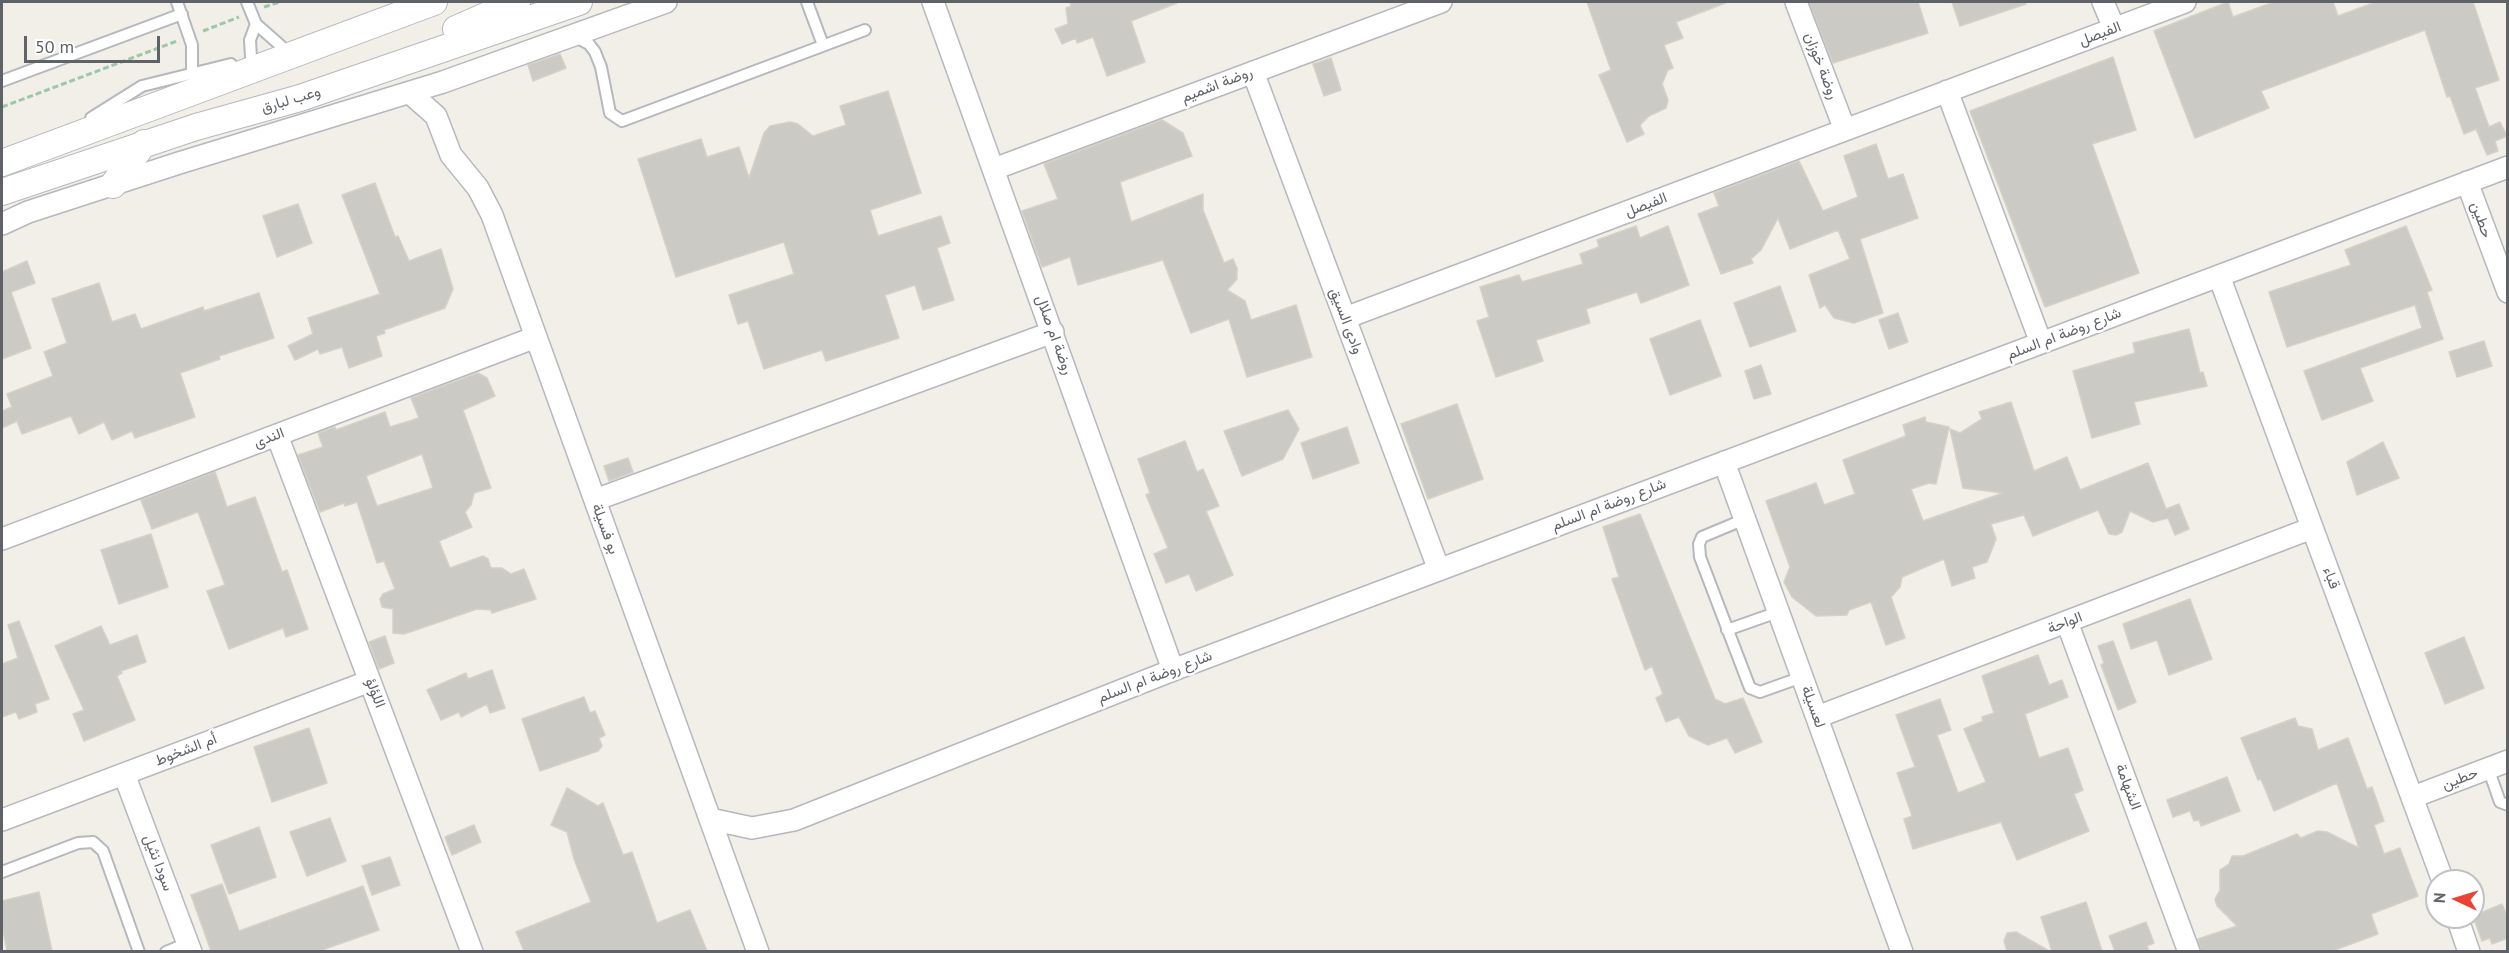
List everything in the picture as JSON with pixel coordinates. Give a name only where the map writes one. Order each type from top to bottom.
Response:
[{"type":"street","points":[[2,162],[434,2]]},
{"type":"street","points":[[383,71],[439,37],[517,2]]},
{"type":"street","name":"وعب لبارق","points":[[2,192],[144,144],[300,99],[579,2]]},
{"type":"street","points":[[2,224],[28,212],[443,82],[666,2]]},
{"type":"street","name":"روضة ام صلال","points":[[933,2],[1173,670]]},
{"type":"street","name":"روضة اشميم","points":[[993,169],[1253,72],[1410,7],[1441,2]]},
{"type":"street","name":"روضة خوزان","points":[[1796,2],[1845,130]]},
{"type":"street","points":[[2103,2],[2114,28]]},
{"type":"street","name":"الفيصل","points":[[1345,318],[2185,2]]},
{"type":"street","name":"وادى السيق","points":[[1253,72],[1439,570]]},
{"type":"street","points":[[436,116],[442,100],[443,82]]},
{"type":"street","points":[[1947,91],[2041,343]]},
{"type":"street","name":"بو فسيلة","points":[[410,93],[436,116],[451,155],[486,201],[758,951]]},
{"type":"street","points":[[112,185],[144,144]]},
{"type":"street","name":"شارع روضة ام السلم","points":[[711,819],[752,828],[780,824],[1173,670],[2508,167]]},
{"type":"street","name":"حطين","points":[[2467,182],[2508,291]]},
{"type":"street","name":"قباء","points":[[2219,276],[2440,869]]},
{"type":"street","points":[[595,500],[1053,332]]},
{"type":"street","name":"الندى","points":[[2,539],[536,337]]},
{"type":"street","name":"اللؤلؤ","points":[[277,435],[472,951]]},
{"type":"street","name":"لعسيلة","points":[[1724,462],[1902,951]]},
{"type":"street","name":"الواحة","points":[[1817,717],[2312,528]]},
{"type":"street","name":"الشهامة","points":[[2067,622],[2189,951]]},
{"type":"street","name":"أم الشخوط","points":[[2,820],[370,681]]},
{"type":"street","name":"حطين","points":[[2413,797],[2498,765]]},
{"type":"street","name":"سودا نثيل","points":[[124,774],[189,947]]},
{"type":"street","points":[[2461,929],[2469,951]]},
{"type":"lane","points":[[177,2],[190,36],[193,55],[192,74]]},
{"type":"lane","points":[[807,2],[823,45]]},
{"type":"lane","points":[[249,7],[271,49]]},
{"type":"lane","points":[[2,81],[182,14]]},
{"type":"lane","points":[[256,24],[250,40],[271,49]]},
{"type":"lane","points":[[571,35],[589,44],[595,52],[601,67],[610,113],[622,121],[865,30]]},
{"type":"lane","points":[[2,151],[94,117],[142,86],[168,78],[221,68],[271,49]]},
{"type":"lane","points":[[1744,519],[1708,533],[1699,544],[1700,557],[1746,683],[1755,691],[1760,692],[1802,677]]},
{"type":"lane","points":[[1727,630],[1778,612]]},
{"type":"lane","points":[[2498,765],[2500,802],[2508,805]]},
{"type":"lane","points":[[2,872],[85,840],[93,842],[103,851],[139,951]]},
{"type":"lane","points":[[166,951],[189,947]]},
{"type":"path","points":[[2,107],[190,36],[249,7],[280,2]]},
{"type":"building","points":[[1070,2],[1177,3],[1131,21],[1145,62],[1107,76],[1093,37],[1077,43],[1076,38],[1062,44],[1055,29],[1068,24],[1066,8],[1071,6]]},
{"type":"building","points":[[1587,2],[1728,2],[1676,22],[1683,38],[1664,45],[1673,68],[1668,70],[1662,84],[1668,100],[1666,108],[1649,116],[1640,125],[1644,134],[1627,142],[1599,75],[1611,70]]},
{"type":"building","points":[[1809,2],[1918,2],[1928,33],[1833,63]]},
{"type":"building","points":[[1952,2],[2025,2],[2026,4],[1960,26]]},
{"type":"building","points":[[2228,2],[2233,17],[2274,2],[2333,2],[2338,16],[2376,2],[2473,2],[2499,80],[2475,88],[2489,127],[2500,122],[2507,136],[2495,141],[2498,151],[2487,155],[2476,129],[2464,134],[2450,96],[2447,97],[2425,30],[2261,91],[2269,108],[2195,138],[2154,31]]},
{"type":"building","points":[[560,54],[566,68],[533,81],[528,65]]},
{"type":"building","points":[[2113,57],[2136,130],[2092,144],[2139,273],[2045,307],[1970,111]]},
{"type":"building","points":[[1331,58],[1341,90],[1324,96],[1313,64]]},
{"type":"building","points":[[888,91],[921,193],[870,210],[878,236],[941,216],[950,243],[937,248],[954,300],[923,310],[915,285],[885,295],[899,338],[826,361],[822,350],[764,369],[748,321],[738,324],[729,295],[794,274],[784,242],[676,277],[638,159],[701,139],[707,157],[739,147],[749,178],[764,133],[770,126],[790,122],[798,124],[813,136],[846,125],[840,106]]},
{"type":"building","points":[[1162,120],[1183,133],[1192,156],[1120,182],[1131,222],[1203,194],[1203,210],[1224,263],[1233,259],[1237,268],[1237,279],[1227,290],[1245,301],[1251,320],[1296,305],[1312,357],[1247,377],[1229,319],[1191,333],[1163,260],[1078,285],[1070,257],[1042,267],[1022,211],[1058,199],[1044,164]]},
{"type":"building","points":[[1876,144],[1888,179],[1903,174],[1918,218],[1860,239],[1883,313],[1854,323],[1834,318],[1825,305],[1820,308],[1809,275],[1850,259],[1838,230],[1790,249],[1778,218],[1761,250],[1751,259],[1753,263],[1721,274],[1698,214],[1719,206],[1714,193],[1799,161],[1823,211],[1858,197],[1844,156]]},
{"type":"building","points":[[375,183],[395,237],[398,236],[409,261],[441,249],[453,289],[445,308],[384,330],[385,333],[376,336],[382,356],[349,368],[342,347],[320,354],[318,349],[295,360],[288,346],[313,334],[308,318],[380,294],[342,195]]},
{"type":"building","points":[[298,204],[312,243],[277,257],[263,216]]},
{"type":"building","points":[[1636,226],[1640,238],[1668,226],[1689,285],[1641,303],[1637,292],[1586,309],[1590,323],[1536,340],[1543,361],[1496,377],[1477,321],[1489,317],[1480,287],[1519,275],[1522,282],[1583,264],[1580,254],[1599,247],[1597,240]]},
{"type":"building","points":[[2406,226],[2432,290],[2427,292],[2443,339],[2360,368],[2373,401],[2322,420],[2304,371],[2422,328],[2415,305],[2287,347],[2269,292],[2351,265],[2345,250]]},
{"type":"building","points":[[27,261],[35,283],[11,292],[31,348],[2,359],[2,272]]},
{"type":"building","points":[[99,283],[112,322],[135,314],[141,329],[203,307],[204,311],[259,293],[274,338],[219,356],[220,359],[180,373],[195,417],[135,438],[132,431],[112,440],[104,422],[79,434],[71,416],[22,434],[17,421],[2,428],[2,411],[12,407],[7,394],[53,376],[44,352],[67,343],[52,299]]},
{"type":"building","points":[[1780,286],[1796,331],[1750,347],[1734,303]]},
{"type":"building","points":[[1898,313],[1908,342],[1889,349],[1879,320]]},
{"type":"building","points":[[1700,320],[1721,376],[1670,395],[1650,339]]},
{"type":"building","points":[[2189,329],[2200,373],[2203,372],[2207,386],[2134,402],[2140,424],[2092,438],[2073,371],[2135,353],[2133,343]]},
{"type":"building","points":[[2484,341],[2492,366],[2457,377],[2449,352]]},
{"type":"building","points":[[1761,365],[1771,394],[1754,399],[1745,371]]},
{"type":"building","points":[[478,373],[487,378],[495,396],[463,410],[491,488],[474,493],[471,505],[465,512],[472,527],[439,541],[450,568],[483,556],[488,559],[491,568],[502,568],[511,574],[524,569],[536,599],[492,613],[491,610],[477,609],[404,634],[393,633],[393,609],[382,607],[380,599],[383,594],[395,589],[384,561],[377,563],[357,502],[345,506],[344,503],[320,512],[298,455],[323,447],[318,433],[335,427],[336,430],[385,412],[390,427],[419,418],[411,398]],"holes":[[[422,454],[433,488],[377,506],[366,476]]]},
{"type":"building","points":[[2011,402],[2034,471],[2067,457],[2080,490],[2148,463],[2166,509],[2179,504],[2189,529],[2175,535],[2168,518],[2153,522],[2130,511],[2122,532],[2116,535],[2109,534],[2098,510],[2033,536],[2024,515],[1991,524],[1996,539],[1987,562],[1972,567],[1975,578],[1952,586],[1944,559],[1902,577],[1900,587],[1891,597],[1905,638],[1886,645],[1871,602],[1849,610],[1847,615],[1816,616],[1792,597],[1784,582],[1790,567],[1766,501],[1816,483],[1824,505],[1855,494],[1843,460],[1906,436],[1903,425],[1925,417],[1926,422],[1949,427],[1936,484],[1929,483],[1911,489],[1923,521],[2003,493],[1963,488],[1950,429],[1960,433],[1982,419],[1979,412]]},
{"type":"building","points":[[1457,404],[1483,479],[1428,499],[1401,424]]},
{"type":"building","points":[[1288,410],[1299,429],[1283,459],[1242,476],[1224,431]]},
{"type":"building","points":[[1347,427],[1359,463],[1313,479],[1301,443]]},
{"type":"building","points":[[1185,441],[1197,472],[1203,469],[1219,506],[1206,511],[1233,575],[1196,591],[1189,574],[1166,583],[1154,554],[1168,548],[1146,495],[1150,493],[1138,459]]},
{"type":"building","points":[[2383,442],[2399,478],[2357,495],[2347,462]]},
{"type":"building","points":[[628,458],[633,472],[609,481],[604,466]]},
{"type":"building","points":[[215,472],[227,507],[255,497],[282,572],[287,570],[308,629],[286,637],[283,628],[229,649],[207,591],[225,585],[198,512],[152,529],[141,500]]},
{"type":"building","points":[[1640,514],[1715,699],[1725,704],[1743,698],[1762,742],[1735,753],[1727,738],[1708,745],[1689,736],[1679,717],[1666,722],[1656,698],[1663,694],[1652,666],[1645,670],[1612,579],[1619,577],[1603,527]]},
{"type":"building","points":[[151,534],[168,587],[119,604],[101,550]]},
{"type":"building","points":[[2190,599],[2212,659],[2169,675],[2157,640],[2131,649],[2123,624]]},
{"type":"building","points":[[19,621],[49,699],[35,704],[37,712],[19,719],[16,712],[2,717],[2,664],[18,658],[8,625]]},
{"type":"building","points":[[101,626],[110,645],[137,635],[146,662],[121,671],[122,673],[117,676],[135,720],[84,741],[73,714],[84,710],[55,646]]},
{"type":"building","points":[[385,636],[394,663],[379,669],[369,642]]},
{"type":"building","points":[[2464,637],[2484,688],[2445,704],[2425,653]]},
{"type":"building","points":[[2113,641],[2136,702],[2118,710],[2101,665],[2104,663],[2098,646]]},
{"type":"building","points":[[2038,655],[2049,685],[2062,680],[2068,697],[2025,714],[2039,758],[2068,748],[2083,790],[2074,794],[2089,831],[2017,860],[2001,822],[1913,849],[1904,819],[1912,816],[1897,773],[1915,767],[1896,715],[1940,699],[1951,730],[1937,735],[1958,793],[1986,782],[1964,729],[1983,721],[1982,717],[1994,713],[1982,676]]},
{"type":"building","points":[[492,670],[505,708],[490,713],[487,704],[461,717],[459,712],[441,720],[427,690],[466,673],[468,679]]},
{"type":"building","points":[[584,697],[590,713],[595,711],[605,735],[599,738],[602,746],[598,751],[540,771],[522,719]]},
{"type":"building","points":[[2295,718],[2298,726],[2312,729],[2318,750],[2348,738],[2367,789],[2372,787],[2384,821],[2374,825],[2384,854],[2400,848],[2418,896],[2371,914],[2378,934],[2332,951],[2201,951],[2198,939],[2237,926],[2217,906],[2215,899],[2220,890],[2220,870],[2229,864],[2232,856],[2243,856],[2297,834],[2301,838],[2318,831],[2327,832],[2359,848],[2337,783],[2274,811],[2261,779],[2258,780],[2241,738]]},
{"type":"building","points":[[309,728],[327,783],[272,802],[254,747]]},
{"type":"building","points":[[2227,777],[2240,811],[2201,826],[2199,820],[2194,821],[2190,811],[2173,817],[2167,800]]},
{"type":"building","points":[[567,788],[598,806],[603,803],[623,855],[632,852],[657,923],[690,910],[707,951],[524,951],[516,932],[591,902],[574,859],[567,832],[551,825]]},
{"type":"building","points":[[330,818],[346,861],[307,876],[290,832]]},
{"type":"building","points":[[474,825],[481,842],[452,855],[445,837]]},
{"type":"building","points":[[259,827],[276,877],[229,894],[211,845]]},
{"type":"building","points":[[390,857],[400,885],[372,895],[362,866]]},
{"type":"building","points":[[222,884],[239,931],[363,886],[379,930],[319,951],[211,951],[191,895]]},
{"type":"building","points":[[39,892],[52,951],[7,951],[2,925],[2,901]]},
{"type":"building","points":[[2086,902],[2102,951],[2052,951],[2041,917]]},
{"type":"building","points":[[2502,904],[2508,918],[2508,938],[2492,944],[2490,938],[2482,941],[2478,929],[2485,929],[2485,911]]},
{"type":"building","points":[[2146,922],[2154,943],[2147,946],[2149,951],[2115,951],[2109,936]]},
{"type":"building","points":[[2016,932],[2049,951],[2007,951],[2004,941],[2007,933]]}]
